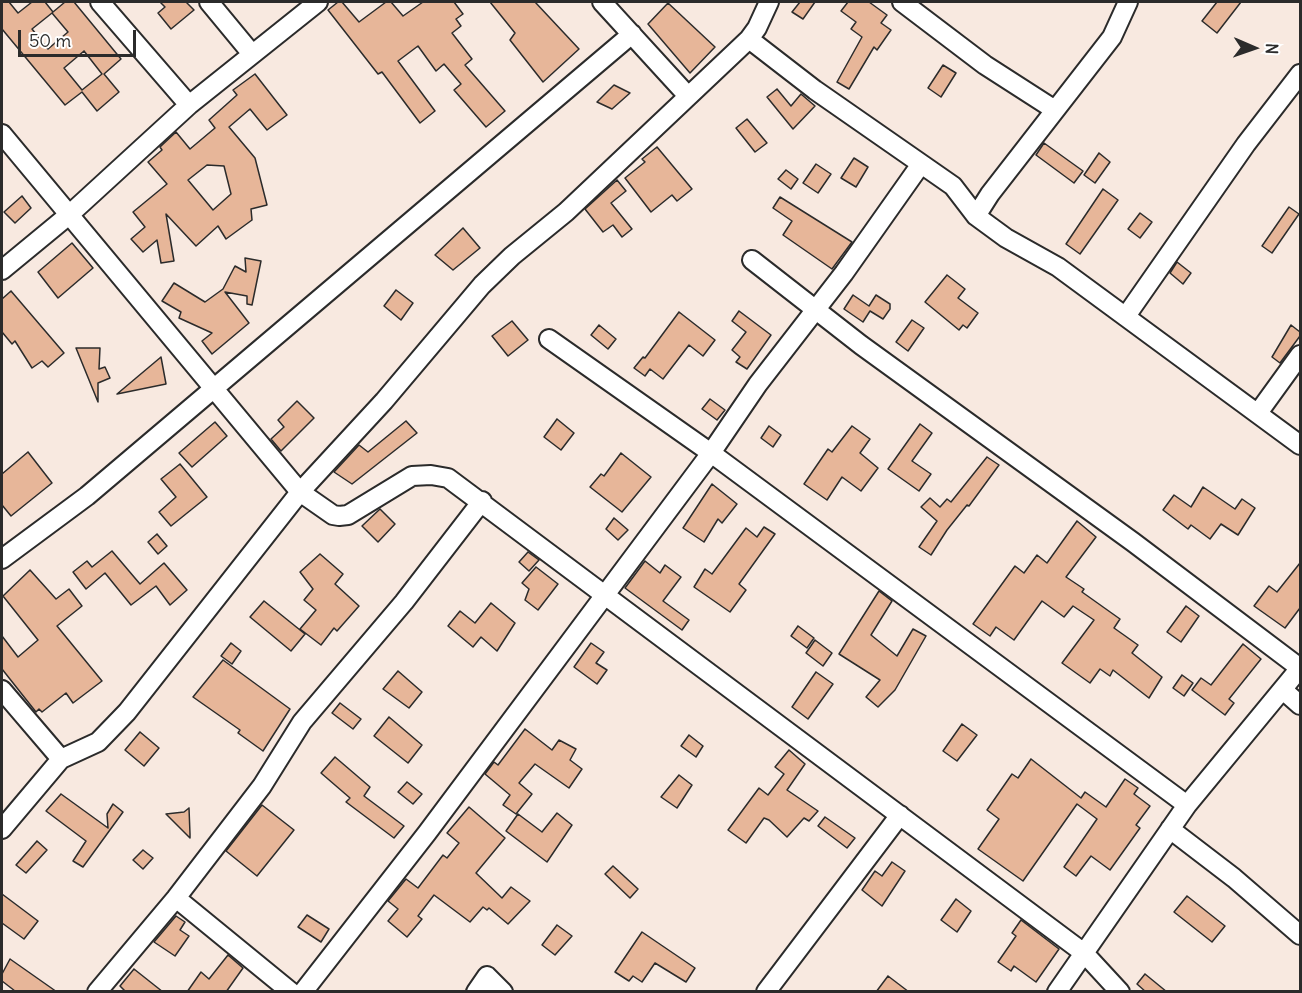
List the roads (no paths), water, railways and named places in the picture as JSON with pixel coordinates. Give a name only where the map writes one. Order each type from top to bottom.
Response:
[{"type":"street","points":[[100,2],[189,105]]},
{"type":"street","points":[[209,2],[252,54]]},
{"type":"street","points":[[2,270],[70,214],[189,105],[318,2]]},
{"type":"street","points":[[602,2],[688,96]]},
{"type":"street","points":[[2,829],[61,759],[98,742],[127,712],[300,492],[384,401],[482,285],[512,256],[566,212],[748,39],[757,28],[769,2]]},
{"type":"street","points":[[902,2],[985,65],[1055,110]]},
{"type":"street","points":[[976,216],[990,194],[1112,37],[1128,2]]},
{"type":"street","points":[[2,559],[87,496],[632,34]]},
{"type":"street","points":[[748,39],[953,186],[976,216],[1005,238],[1058,267],[1300,445]]},
{"type":"street","points":[[1126,316],[1246,144],[1300,74]]},
{"type":"street","points":[[2,134],[300,492],[333,515],[339,516],[348,515],[412,476],[431,475],[448,478],[482,501],[1084,953],[1120,992]]},
{"type":"street","points":[[303,992],[427,833],[711,453],[758,384],[816,311],[921,164]]},
{"type":"street","points":[[752,260],[816,311],[1300,668],[1187,805],[1057,992]]},
{"type":"street","points":[[549,339],[711,453],[1187,805]]},
{"type":"street","points":[[1257,413],[1300,355]]},
{"type":"street","points":[[98,992],[176,898],[262,786],[302,722],[404,602],[482,501]]},
{"type":"street","points":[[2,690],[61,759]]},
{"type":"street","points":[[1283,690],[1300,705]]},
{"type":"street","points":[[766,992],[900,815]]},
{"type":"street","points":[[1170,830],[1234,878],[1300,935]]},
{"type":"street","points":[[176,898],[291,992]]},
{"type":"street","points":[[476,992],[487,976],[503,992]]}]
